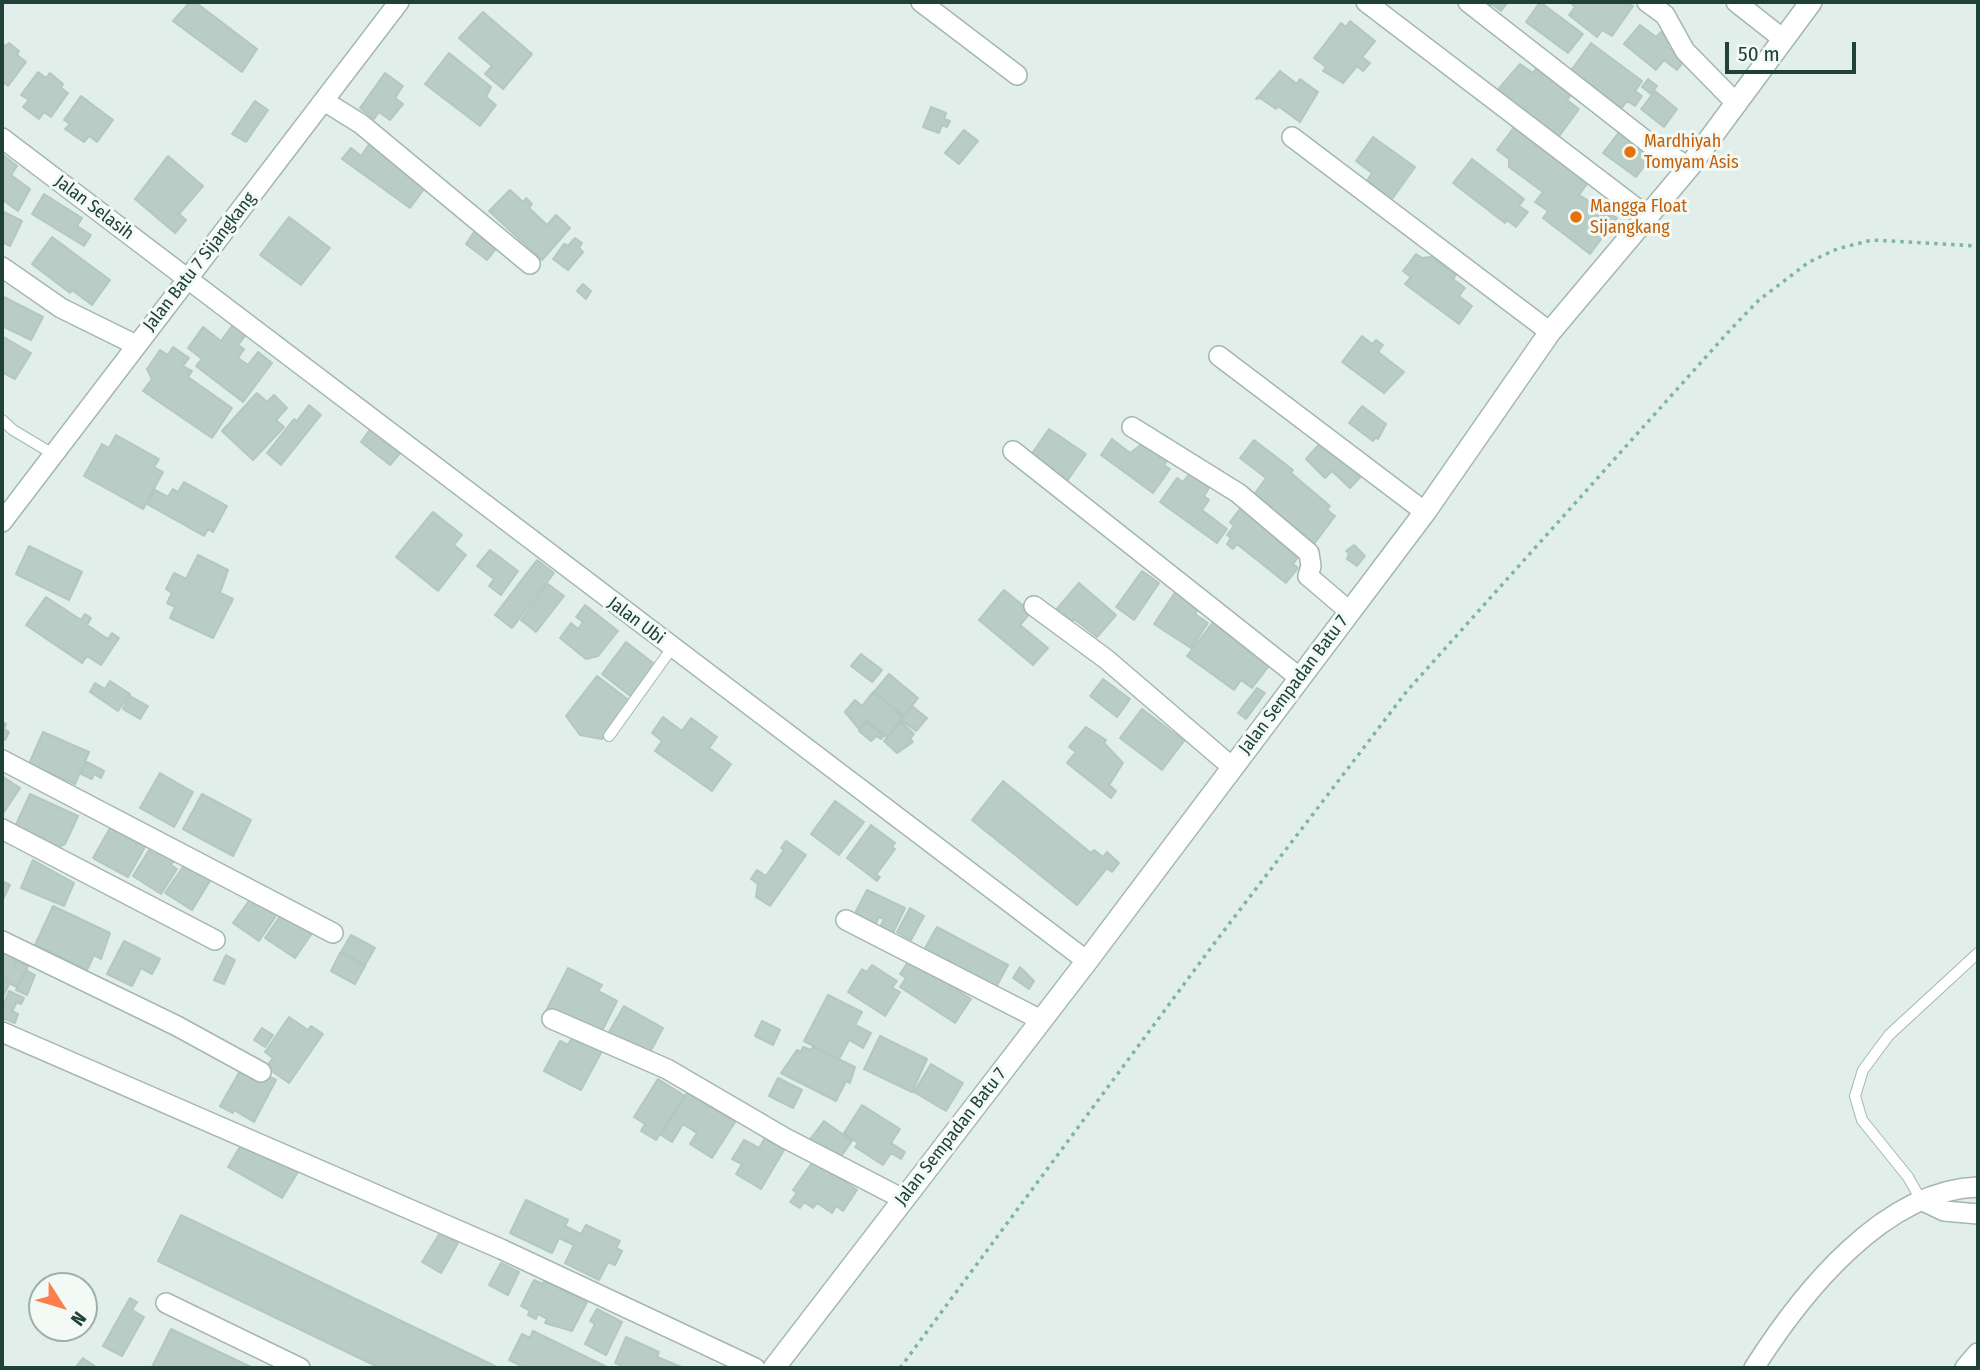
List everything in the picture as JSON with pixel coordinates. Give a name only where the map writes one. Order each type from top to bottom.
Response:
[{"type":"street","name":"Jalan Batu 7 Sijangkang","points":[[2,522],[399,2]]},
{"type":"street","points":[[921,2],[1017,75]]},
{"type":"street","points":[[1366,2],[1648,217]]},
{"type":"street","points":[[1468,2],[1650,144],[1689,167]]},
{"type":"street","points":[[1647,2],[1665,16],[1685,51],[1737,104]]},
{"type":"street","points":[[1736,2],[1783,39]]},
{"type":"street","name":"Jalan Sempadan Batu 7","points":[[774,1368],[1087,961],[1425,512],[1550,332],[1689,167],[1811,2]]},
{"type":"street","points":[[324,101],[361,124],[530,264]]},
{"type":"street","points":[[1292,137],[1550,332]]},
{"type":"street","name":"Jalan Selasih","points":[[2,138],[186,279]]},
{"type":"street","points":[[2,267],[61,308],[136,345]]},
{"type":"street","name":"Jalan Ubi","points":[[186,279],[1087,961]]},
{"type":"street","points":[[1219,356],[1425,512]]},
{"type":"street","points":[[1132,427],[1238,493],[1309,554],[1311,566],[1308,576],[1349,611]]},
{"type":"street","points":[[1013,451],[1300,678]]},
{"type":"street","points":[[1034,606],[1106,659],[1232,767]]},
{"type":"street","points":[[2,760],[333,933]]},
{"type":"street","points":[[2,830],[215,940]]},
{"type":"street","points":[[846,920],[1041,1020]]},
{"type":"street","points":[[2,941],[177,1026],[261,1072]]},
{"type":"street","points":[[552,1019],[667,1069],[785,1138],[903,1199]]},
{"type":"street","points":[[2,1032],[500,1249],[755,1368]]},
{"type":"street","points":[[1755,1368],[1803,1299],[1877,1226],[1922,1200],[1950,1189],[1978,1187]]},
{"type":"street","points":[[1922,1200],[1944,1211],[1978,1214]]},
{"type":"street","points":[[166,1303],[300,1368]]},
{"type":"street","points":[[1966,1368],[1978,1354]]},
{"type":"lane","points":[[2,420],[13,430],[53,454]]},
{"type":"lane","points":[[609,736],[671,648]]},
{"type":"lane","points":[[1922,1200],[1908,1177],[1862,1120],[1855,1096],[1863,1070],[1889,1035],[1978,953]]},
{"type":"path","points":[[900,1368],[1213,945],[1407,691],[1730,330],[1759,300],[1810,262],[1837,249],[1872,240],[1978,246]]},
{"type":"building","points":[[190,2],[195,2],[257,49],[242,72],[173,21]]},
{"type":"building","points":[[1472,2],[1508,2],[1501,11],[1492,4],[1485,13]]},
{"type":"building","points":[[1540,2],[1583,34],[1568,53],[1526,22]]},
{"type":"building","points":[[1570,2],[1626,2],[1633,6],[1612,36],[1602,30],[1597,37],[1569,15],[1575,7]]},
{"type":"building","points":[[483,12],[532,54],[503,89],[485,74],[492,66],[459,38]]},
{"type":"building","points":[[1350,21],[1375,41],[1362,57],[1370,63],[1363,71],[1357,66],[1343,83],[1323,71],[1326,67],[1314,58],[1341,23],[1346,27]]},
{"type":"building","points":[[1640,25],[1656,37],[1661,32],[1671,40],[1667,46],[1685,60],[1677,70],[1664,60],[1656,70],[1624,44]]},
{"type":"building","points":[[9,43],[19,51],[17,55],[26,62],[8,86],[2,81],[2,44],[6,46]]},
{"type":"building","points":[[1591,43],[1642,81],[1635,91],[1642,96],[1635,106],[1627,101],[1621,109],[1570,72]]},
{"type":"building","points":[[449,53],[491,87],[486,97],[496,105],[480,126],[425,84]]},
{"type":"building","points":[[1520,64],[1533,73],[1538,66],[1573,92],[1567,100],[1579,109],[1557,139],[1495,93]]},
{"type":"building","points":[[1280,71],[1297,84],[1300,79],[1318,92],[1300,122],[1278,106],[1276,109],[1260,98],[1256,99]]},
{"type":"building","points":[[38,72],[46,78],[50,73],[63,84],[61,88],[68,93],[51,117],[44,112],[39,119],[23,107],[29,100],[21,95]]},
{"type":"building","points":[[385,73],[403,86],[395,98],[403,104],[390,120],[379,112],[374,119],[360,108]]},
{"type":"building","points":[[1648,79],[1657,86],[1651,94],[1642,87]]},
{"type":"building","points":[[1655,91],[1677,109],[1664,127],[1641,109]]},
{"type":"building","points":[[81,96],[113,120],[97,142],[89,136],[84,142],[65,129],[70,124],[64,120]]},
{"type":"building","points":[[255,101],[268,110],[246,142],[232,134]]},
{"type":"building","points":[[931,107],[946,113],[944,119],[950,121],[947,127],[942,125],[939,133],[923,127]]},
{"type":"building","points":[[1518,122],[1592,177],[1579,195],[1617,218],[1590,254],[1543,218],[1548,211],[1535,202],[1543,192],[1509,167],[1509,159],[1497,150]]},
{"type":"building","points":[[1623,127],[1655,152],[1636,177],[1603,153]]},
{"type":"building","points":[[964,130],[978,141],[959,164],[945,153]]},
{"type":"building","points":[[1373,137],[1415,167],[1390,202],[1365,184],[1372,173],[1356,161]]},
{"type":"building","points":[[370,143],[427,185],[410,208],[342,159],[351,148],[361,156]]},
{"type":"building","points":[[2,154],[17,166],[11,175],[30,189],[18,211],[4,201],[2,204]]},
{"type":"building","points":[[168,156],[203,186],[179,214],[186,220],[175,233],[135,199]]},
{"type":"building","points":[[1472,159],[1524,199],[1519,206],[1528,212],[1516,227],[1507,220],[1505,223],[1453,183]]},
{"type":"building","points":[[510,190],[523,202],[526,198],[532,204],[529,208],[547,225],[556,215],[570,228],[542,260],[489,211]]},
{"type":"building","points":[[44,194],[82,218],[77,226],[91,235],[84,246],[32,214]]},
{"type":"building","points":[[2,211],[22,221],[10,246],[2,242]]},
{"type":"building","points":[[289,217],[330,248],[301,285],[260,255]]},
{"type":"building","points":[[477,228],[499,245],[487,260],[466,244]]},
{"type":"building","points":[[52,237],[110,280],[92,305],[72,290],[70,293],[32,264]]},
{"type":"building","points":[[575,238],[582,243],[579,248],[583,252],[568,270],[553,259],[564,244],[568,246]]},
{"type":"building","points":[[1416,254],[1422,258],[1431,257],[1456,275],[1453,279],[1465,288],[1459,296],[1472,306],[1459,324],[1405,284],[1411,277],[1403,271]]},
{"type":"building","points":[[583,284],[591,291],[586,299],[577,291]]},
{"type":"building","points":[[2,296],[43,317],[31,340],[2,326]]},
{"type":"building","points":[[235,322],[248,332],[238,345],[244,349],[238,358],[248,365],[258,352],[272,363],[243,402],[196,366],[202,359],[188,348],[203,327],[221,341]]},
{"type":"building","points":[[2,336],[31,353],[15,379],[2,372]]},
{"type":"building","points":[[1362,336],[1372,344],[1376,340],[1383,345],[1378,352],[1404,372],[1384,393],[1342,362]]},
{"type":"building","points":[[173,347],[189,358],[183,366],[192,371],[188,377],[232,408],[212,438],[143,391],[152,379],[147,369],[160,350],[168,355]]},
{"type":"building","points":[[257,393],[267,402],[274,395],[287,408],[276,420],[284,427],[253,460],[222,431]]},
{"type":"building","points":[[309,405],[321,415],[281,465],[267,453]]},
{"type":"building","points":[[1362,406],[1386,424],[1378,439],[1376,437],[1373,441],[1349,423]]},
{"type":"building","points":[[371,428],[401,452],[390,465],[361,442]]},
{"type":"building","points":[[1049,429],[1086,454],[1067,481],[1031,455]]},
{"type":"building","points":[[116,435],[159,459],[154,467],[163,472],[143,509],[84,476],[102,444],[109,448]]},
{"type":"building","points":[[1325,438],[1363,474],[1350,488],[1332,471],[1325,478],[1306,459]]},
{"type":"building","points":[[1112,439],[1130,453],[1142,444],[1147,449],[1151,445],[1169,458],[1164,465],[1170,469],[1153,493],[1101,455]]},
{"type":"building","points":[[1254,440],[1293,470],[1291,473],[1330,506],[1327,510],[1335,516],[1311,548],[1253,496],[1266,478],[1240,458]]},
{"type":"building","points":[[1190,473],[1209,488],[1204,496],[1209,500],[1202,510],[1227,529],[1217,543],[1160,502],[1177,478],[1183,482]]},
{"type":"building","points":[[184,482],[227,506],[213,532],[208,529],[204,536],[147,504],[155,490],[168,497],[173,489],[178,492]]},
{"type":"building","points":[[1243,505],[1302,552],[1293,564],[1298,568],[1286,583],[1237,544],[1233,549],[1227,544],[1231,538],[1227,535],[1234,526],[1230,522]]},
{"type":"building","points":[[433,512],[462,535],[454,545],[466,555],[438,591],[396,557]]},
{"type":"building","points":[[1354,545],[1365,556],[1357,566],[1347,559],[1349,553],[1346,551]]},
{"type":"building","points":[[29,546],[82,572],[69,600],[16,574]]},
{"type":"building","points":[[490,550],[518,571],[501,595],[489,586],[494,579],[477,566]]},
{"type":"building","points":[[198,555],[228,570],[220,593],[233,599],[213,638],[170,618],[175,607],[167,603],[172,593],[166,589],[174,573],[186,579]]},
{"type":"building","points":[[537,560],[554,573],[512,628],[495,615]]},
{"type":"building","points":[[1142,571],[1159,583],[1134,620],[1116,607]]},
{"type":"building","points":[[1079,583],[1116,615],[1097,637],[1074,619],[1070,624],[1055,611]]},
{"type":"building","points":[[548,584],[564,596],[536,632],[521,620]]},
{"type":"building","points":[[1004,590],[1031,612],[1020,625],[1048,648],[1033,665],[979,620]]},
{"type":"building","points":[[1176,591],[1200,606],[1195,614],[1208,623],[1191,648],[1154,624]]},
{"type":"building","points":[[46,597],[81,620],[85,614],[91,618],[87,625],[108,639],[112,633],[119,638],[101,665],[87,656],[82,663],[26,625]]},
{"type":"building","points":[[585,605],[618,631],[598,656],[586,659],[560,638],[571,623],[578,629],[583,622],[576,617]]},
{"type":"building","points":[[1214,621],[1271,663],[1252,688],[1241,680],[1234,690],[1187,656]]},
{"type":"building","points":[[626,642],[657,666],[633,698],[602,674]]},
{"type":"building","points":[[861,654],[882,670],[872,682],[851,666]]},
{"type":"building","points":[[889,674],[918,698],[904,716],[874,692]]},
{"type":"building","points":[[597,676],[630,701],[602,739],[580,735],[566,716]]},
{"type":"building","points":[[1103,679],[1130,699],[1117,717],[1090,696]]},
{"type":"building","points":[[110,681],[130,694],[118,711],[90,692],[95,683],[105,689]]},
{"type":"building","points":[[1257,688],[1265,693],[1246,719],[1238,713]]},
{"type":"building","points":[[873,692],[903,717],[887,737],[866,720],[859,729],[845,712],[855,700],[862,706]]},
{"type":"building","points":[[130,696],[148,706],[140,719],[123,709]]},
{"type":"building","points":[[912,706],[927,718],[916,731],[901,720]]},
{"type":"building","points":[[1142,709],[1184,741],[1162,770],[1120,738]]},
{"type":"building","points":[[663,717],[682,731],[691,718],[717,737],[709,748],[731,764],[712,791],[655,751],[662,741],[652,733]]},
{"type":"building","points":[[2,722],[6,724],[4,729],[9,732],[5,740],[2,738]]},
{"type":"building","points":[[866,722],[884,736],[881,739],[876,736],[871,741],[859,731]]},
{"type":"building","points":[[901,722],[914,734],[910,739],[913,742],[897,753],[884,741]]},
{"type":"building","points":[[1086,727],[1106,740],[1104,743],[1123,763],[1109,785],[1116,791],[1111,798],[1067,763],[1076,752],[1069,747]]},
{"type":"building","points":[[43,732],[89,752],[75,784],[29,764]]},
{"type":"building","points":[[87,762],[104,771],[101,778],[94,774],[92,779],[81,774]]},
{"type":"building","points":[[160,773],[193,792],[174,827],[140,808]]},
{"type":"building","points":[[2,776],[20,788],[2,815]]},
{"type":"building","points":[[1003,781],[1091,853],[1094,850],[1103,857],[1107,852],[1119,863],[1112,872],[1107,868],[1077,905],[972,820]]},
{"type":"building","points":[[30,794],[78,816],[65,844],[56,848],[14,829]]},
{"type":"building","points":[[202,794],[251,820],[233,856],[183,829]]},
{"type":"building","points":[[835,801],[864,822],[839,855],[811,834]]},
{"type":"building","points":[[871,825],[895,843],[892,847],[895,849],[876,875],[880,877],[877,881],[847,858]]},
{"type":"building","points":[[110,828],[145,847],[128,877],[93,858]]},
{"type":"building","points":[[786,841],[806,855],[770,906],[756,897],[758,884],[751,879],[757,870],[766,876],[784,850],[781,848]]},
{"type":"building","points":[[164,849],[176,857],[171,865],[177,869],[161,894],[133,876],[149,850],[157,855]]},
{"type":"building","points":[[33,860],[74,883],[64,906],[21,888]]},
{"type":"building","points":[[187,861],[213,876],[192,910],[165,893]]},
{"type":"building","points":[[2,881],[10,885],[2,901]]},
{"type":"building","points":[[867,890],[905,908],[893,933],[880,927],[884,919],[879,917],[875,925],[854,915]]},
{"type":"building","points":[[254,894],[280,910],[259,941],[233,923]]},
{"type":"building","points":[[53,906],[110,933],[101,959],[94,955],[87,970],[35,945]]},
{"type":"building","points":[[910,908],[924,916],[911,940],[897,932]]},
{"type":"building","points":[[285,909],[315,929],[295,958],[265,938]]},
{"type":"building","points":[[937,927],[1008,965],[995,989],[924,950]]},
{"type":"building","points":[[351,935],[375,948],[365,965],[341,952]]},
{"type":"building","points":[[124,941],[160,959],[152,974],[141,968],[132,986],[107,974]]},
{"type":"building","points":[[2,949],[18,957],[13,969],[17,960],[28,966],[17,987],[2,978]]},
{"type":"building","points":[[340,953],[365,966],[355,984],[331,971]]},
{"type":"building","points":[[226,955],[235,960],[224,984],[214,980]]},
{"type":"building","points":[[910,959],[971,999],[955,1023],[900,987],[906,978],[900,974]]},
{"type":"building","points":[[872,965],[897,981],[892,988],[900,992],[885,1016],[848,992],[862,969],[867,972]]},
{"type":"building","points":[[1020,967],[1034,981],[1029,989],[1013,978]]},
{"type":"building","points":[[568,968],[602,985],[598,991],[617,1001],[599,1037],[546,1011]]},
{"type":"building","points":[[26,970],[35,975],[27,995],[16,990]]},
{"type":"building","points":[[2,978],[9,984],[2,999]]},
{"type":"building","points":[[9,991],[24,998],[21,1004],[17,1002],[12,1011],[18,1014],[15,1023],[2,1018],[2,1008]]},
{"type":"building","points":[[828,995],[862,1012],[855,1025],[871,1033],[863,1048],[849,1040],[839,1059],[804,1041]]},
{"type":"building","points":[[624,1006],[663,1028],[648,1056],[608,1034]]},
{"type":"building","points":[[289,1017],[308,1030],[311,1026],[323,1034],[289,1083],[266,1067],[273,1058],[265,1052]]},
{"type":"building","points":[[762,1021],[780,1030],[773,1045],[755,1036]]},
{"type":"building","points":[[262,1028],[273,1035],[265,1047],[254,1040]]},
{"type":"building","points":[[573,1036],[602,1051],[581,1090],[544,1071],[560,1041],[568,1045]]},
{"type":"building","points":[[880,1036],[927,1059],[912,1092],[864,1069]]},
{"type":"building","points":[[803,1047],[811,1050],[813,1047],[855,1067],[850,1083],[846,1081],[836,1101],[781,1073],[797,1050],[801,1052]]},
{"type":"building","points":[[244,1064],[276,1080],[254,1122],[234,1110],[233,1113],[220,1106]]},
{"type":"building","points":[[931,1064],[963,1083],[946,1111],[914,1092]]},
{"type":"building","points":[[778,1078],[802,1090],[793,1108],[769,1096]]},
{"type":"building","points":[[658,1079],[685,1096],[656,1140],[641,1131],[645,1124],[634,1117]]},
{"type":"building","points":[[687,1093],[735,1122],[712,1158],[690,1144],[697,1133],[683,1124],[672,1142],[661,1135]]},
{"type":"building","points":[[862,1105],[900,1129],[891,1143],[905,1152],[901,1159],[891,1153],[883,1165],[855,1147],[858,1143],[844,1133]]},
{"type":"building","points":[[824,1121],[852,1141],[837,1162],[808,1142]]},
{"type":"building","points":[[765,1138],[784,1150],[761,1189],[736,1174],[742,1164],[732,1159],[744,1140],[759,1148]]},
{"type":"building","points":[[244,1140],[298,1172],[282,1198],[228,1167]]},
{"type":"building","points":[[814,1160],[857,1190],[843,1211],[836,1206],[832,1213],[817,1203],[813,1208],[804,1202],[800,1208],[790,1202],[797,1193],[793,1190]]},
{"type":"building","points":[[526,1200],[568,1220],[565,1226],[581,1234],[586,1225],[620,1241],[616,1248],[622,1251],[615,1265],[608,1262],[599,1280],[565,1263],[574,1245],[559,1238],[552,1253],[510,1233]]},
{"type":"building","points":[[181,1215],[499,1368],[380,1368],[158,1261]]},
{"type":"building","points":[[440,1233],[458,1243],[441,1273],[422,1262]]},
{"type":"building","points":[[501,1263],[519,1272],[508,1295],[489,1285]]},
{"type":"building","points":[[547,1275],[561,1282],[559,1288],[587,1302],[572,1331],[545,1323],[547,1319],[538,1314],[536,1319],[528,1315],[530,1311],[521,1306],[534,1280],[543,1284]]},
{"type":"building","points":[[130,1298],[137,1302],[132,1310],[144,1317],[122,1356],[103,1346]]},
{"type":"building","points":[[597,1309],[622,1322],[606,1355],[585,1344],[595,1324],[590,1321]]},
{"type":"building","points":[[171,1329],[253,1368],[152,1367]]},
{"type":"building","points":[[533,1331],[609,1368],[526,1368],[509,1360],[522,1334],[530,1338]]},
{"type":"building","points":[[626,1337],[659,1352],[657,1357],[684,1368],[627,1368],[615,1363]]},
{"type":"building","points":[[83,1358],[97,1368],[75,1368]]},
{"type":"place","name":"Mardhiyah Tomyam Asis","points":[[1630,152]]},
{"type":"place","name":"Mangga Float Sijangkang","points":[[1576,217]]}]
